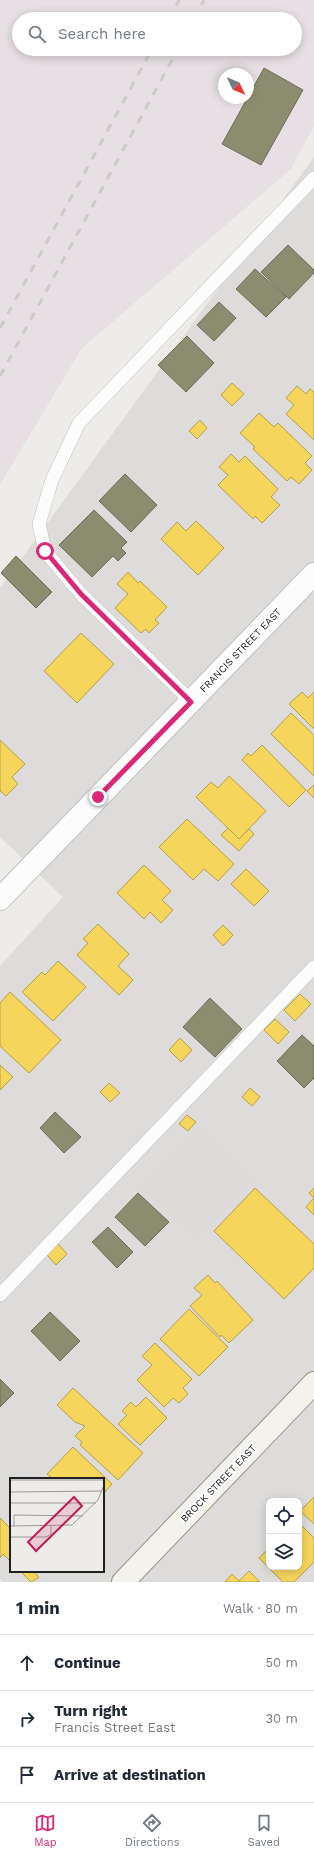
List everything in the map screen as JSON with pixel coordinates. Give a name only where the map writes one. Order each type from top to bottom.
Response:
[{"type":"street","name":"FRANCIS STREET EAST","points":[[0,899],[314,574]]},
{"type":"street","name":"BROCK STREET EAST","points":[[123,1582],[314,1383]]},
{"type":"lane","points":[[191,702],[81,594],[45,551],[39,524],[52,480],[79,424],[314,178]]},
{"type":"lane","points":[[0,1295],[314,966]]},
{"type":"shaded area","points":[[0,0],[314,0],[314,126],[291,169],[82,348],[0,485]]},
{"type":"shaded area","points":[[314,157],[314,1582],[3,1582],[0,1579],[0,966],[63,897],[0,837],[0,588]]},
{"type":"shaded area","points":[[199,1126],[254,1178],[196,1239],[141,1187]]},
{"type":"building: Homes","points":[[232,383],[244,394],[232,406],[221,395]]},
{"type":"building: Homes","points":[[297,386],[306,394],[310,389],[314,392],[314,440],[286,414],[294,405],[286,398]]},
{"type":"building: Homes","points":[[259,413],[274,427],[278,423],[312,456],[305,463],[312,470],[299,484],[291,477],[287,481],[253,449],[255,447],[240,433]]},
{"type":"building: Homes","points":[[200,420],[207,428],[197,439],[189,431]]},
{"type":"building: Homes","points":[[231,454],[239,462],[245,456],[278,489],[271,497],[280,505],[262,523],[255,516],[253,519],[218,485],[228,475],[219,467]]},
{"type":"building: Homes","points":[[196,521],[224,548],[198,575],[161,539],[177,522],[186,531]]},
{"type":"building: Homes","points":[[128,572],[138,583],[140,581],[167,607],[155,620],[159,623],[149,633],[146,629],[141,633],[115,608],[128,594],[117,584]]},
{"type":"building: Homes","points":[[81,633],[114,664],[77,703],[44,671]]},
{"type":"building: Homes","points":[[302,692],[308,698],[314,692],[314,729],[289,704]]},
{"type":"building: Homes","points":[[291,713],[314,735],[314,776],[271,734]]},
{"type":"building: Homes","points":[[0,740],[25,764],[12,777],[18,784],[6,796],[0,791]]},
{"type":"building: Homes","points":[[262,745],[306,790],[289,807],[242,760],[248,753],[251,756]]},
{"type":"building: Homes","points":[[229,776],[266,811],[239,839],[196,797],[211,782],[218,788]]},
{"type":"building: Homes","points":[[314,785],[314,798],[307,791]]},
{"type":"building: Homes","points":[[187,819],[234,864],[218,881],[204,869],[193,880],[159,847]]},
{"type":"building: Homes","points":[[228,828],[239,839],[249,829],[254,834],[239,851],[221,835]]},
{"type":"building: Homes","points":[[144,865],[171,891],[162,900],[173,910],[161,923],[150,912],[144,919],[117,893]]},
{"type":"building: Homes","points":[[246,869],[269,891],[254,906],[231,884]]},
{"type":"building: Homes","points":[[98,924],[129,954],[118,966],[133,980],[119,995],[77,955],[88,943],[83,939]]},
{"type":"building: Homes","points":[[223,925],[233,935],[223,946],[213,935]]},
{"type":"building: Homes","points":[[58,961],[86,987],[53,1021],[22,992],[42,972],[45,975]]},
{"type":"building: Homes","points":[[10,992],[61,1040],[29,1073],[0,1046],[0,1003]]},
{"type":"building: Homes","points":[[300,994],[311,1004],[295,1021],[284,1010]]},
{"type":"building: Homes","points":[[275,1019],[289,1032],[278,1044],[264,1030]]},
{"type":"building: Homes","points":[[180,1038],[192,1050],[181,1062],[169,1050]]},
{"type":"building: Homes","points":[[0,1065],[13,1077],[0,1090]]},
{"type":"building: Homes","points":[[109,1083],[120,1093],[110,1102],[100,1092]]},
{"type":"building: Homes","points":[[250,1088],[260,1097],[252,1106],[242,1097]]},
{"type":"building: Homes","points":[[187,1115],[196,1122],[188,1131],[179,1124]]},
{"type":"building: Homes","points":[[255,1188],[314,1244],[314,1268],[284,1299],[214,1231]]},
{"type":"building: Homes","points":[[314,1188],[314,1198],[309,1193]]},
{"type":"building: Homes","points":[[314,1198],[314,1215],[306,1207]]},
{"type":"building: Homes","points":[[58,1244],[67,1254],[56,1265],[47,1255]]},
{"type":"building: Homes","points":[[208,1275],[215,1283],[217,1281],[253,1320],[229,1343],[221,1335],[220,1337],[190,1306],[202,1295],[194,1288]]},
{"type":"building: Homes","points":[[189,1309],[228,1347],[199,1376],[160,1339]]},
{"type":"building: Homes","points":[[155,1343],[192,1379],[183,1388],[188,1394],[179,1403],[173,1398],[164,1407],[137,1380],[152,1365],[142,1356]]},
{"type":"building: Homes","points":[[73,1388],[143,1453],[118,1480],[80,1445],[82,1442],[75,1436],[85,1426],[75,1422],[57,1405]]},
{"type":"building: Homes","points":[[146,1397],[167,1418],[140,1445],[118,1424],[127,1415],[122,1411],[131,1402],[136,1407]]},
{"type":"building: Homes","points":[[73,1447],[112,1484],[104,1493],[104,1478],[52,1478],[47,1474]]},
{"type":"building: Homes","points":[[314,1497],[314,1524],[302,1513],[302,1509]]},
{"type":"building: Homes","points":[[0,1518],[10,1528],[10,1561],[3,1554],[0,1558]]},
{"type":"building: Homes","points":[[302,1526],[314,1538],[314,1562],[294,1582],[283,1582],[271,1570],[302,1570]]},
{"type":"building: Homes","points":[[266,1551],[266,1565],[259,1558]]},
{"type":"building: Homes","points":[[249,1571],[260,1582],[225,1582],[232,1574],[239,1581]]},
{"type":"building: Homes","points":[[21,1572],[34,1572],[39,1577],[31,1582]]},
{"type":"building: Industry","points":[[264,68],[303,90],[261,165],[222,144],[244,104],[254,104],[254,86]]},
{"type":"building: Industry","points":[[288,245],[314,270],[314,273],[289,299],[261,272]]},
{"type":"building: Industry","points":[[255,269],[286,297],[266,317],[236,289]]},
{"type":"building: Industry","points":[[219,302],[236,318],[214,341],[197,325]]},
{"type":"building: Industry","points":[[187,336],[214,363],[186,392],[158,365]]},
{"type":"building: Industry","points":[[125,474],[157,505],[131,532],[99,501]]},
{"type":"building: Industry","points":[[94,510],[127,542],[121,548],[126,553],[118,561],[113,556],[92,577],[59,545]]},
{"type":"building: Industry","points":[[16,556],[52,592],[36,608],[1,573]]},
{"type":"building: Industry","points":[[210,998],[242,1029],[215,1057],[183,1027]]},
{"type":"building: Industry","points":[[302,1035],[314,1046],[314,1078],[304,1088],[277,1061]]},
{"type":"building: Industry","points":[[55,1112],[81,1137],[64,1153],[40,1128]]},
{"type":"building: Industry","points":[[138,1193],[169,1222],[145,1246],[115,1217]]},
{"type":"building: Industry","points":[[108,1227],[133,1252],[117,1268],[92,1242]]},
{"type":"building: Industry","points":[[50,1312],[80,1341],[60,1361],[31,1331]]},
{"type":"building: Industry","points":[[0,1379],[14,1393],[0,1407]]},
{"type":"railway","points":[[172,12],[179,0]]},
{"type":"railway","points":[[198,12],[204,0]]},
{"type":"railway","points":[[0,328],[148,56]]},
{"type":"railway","points":[[0,376],[174,56]]},
{"type":"route","points":[[45,551],[81,594],[191,702],[98,797]]}]
